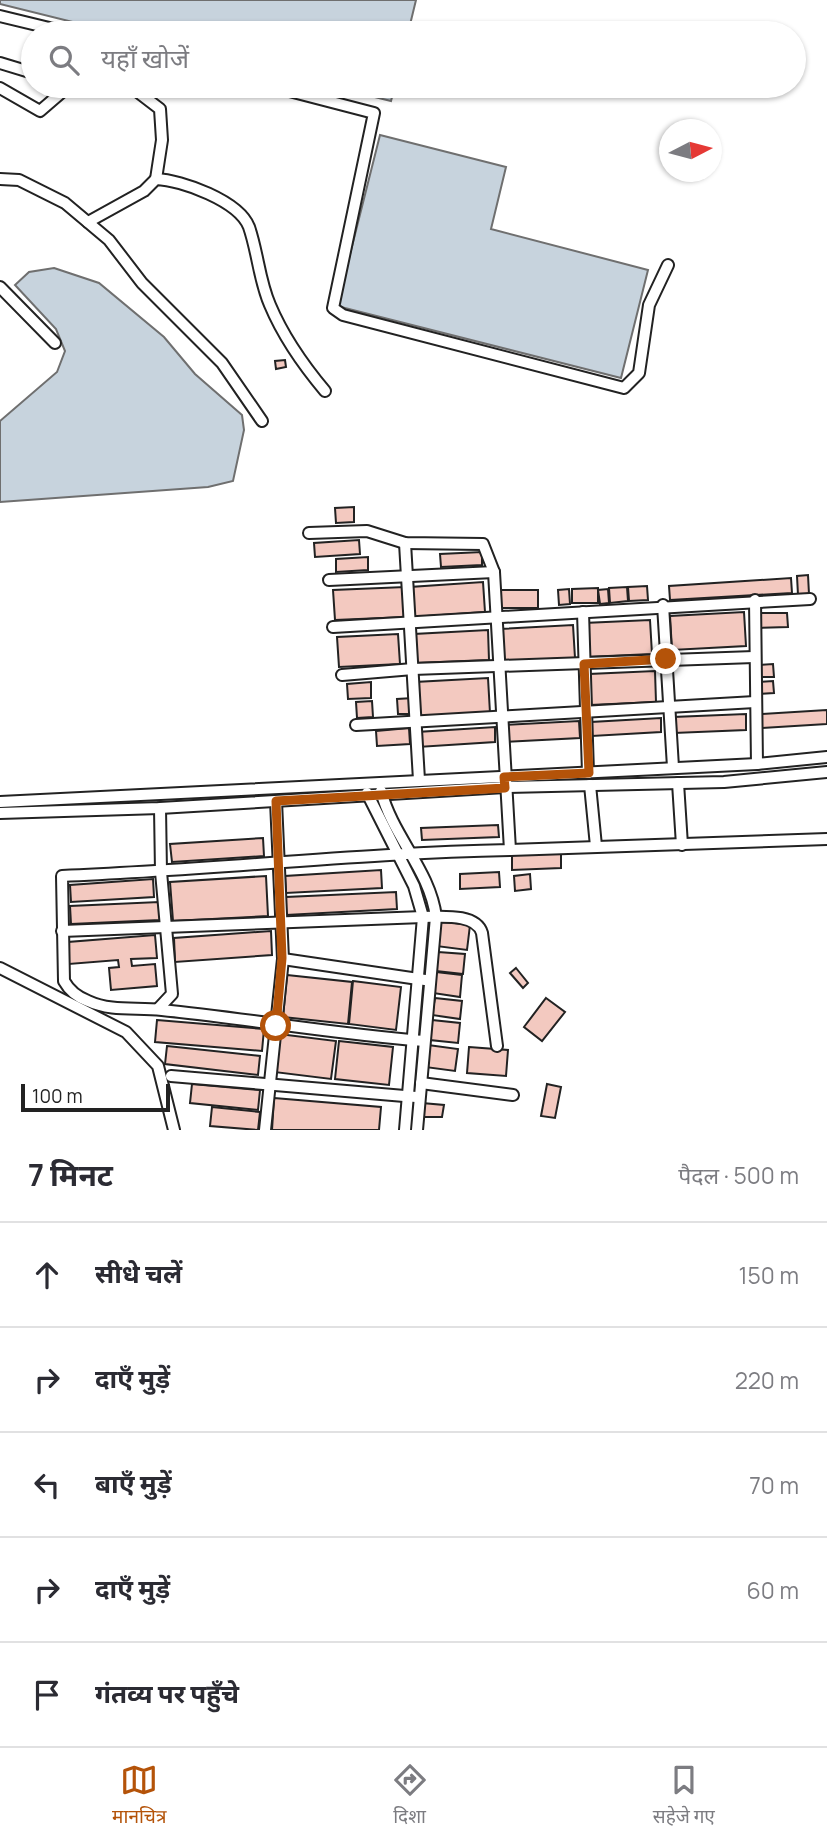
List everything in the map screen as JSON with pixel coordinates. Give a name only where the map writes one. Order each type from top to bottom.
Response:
[{"type":"street","points":[[0,16],[21,21]]},
{"type":"street","points":[[0,63],[21,69]]},
{"type":"street","points":[[0,88],[40,111],[55,98]]},
{"type":"street","points":[[88,222],[144,191],[156,179],[162,140],[160,109],[146,98]]},
{"type":"street","points":[[316,98],[374,113],[333,308],[343,315],[624,388],[639,373],[649,305],[668,265]]},
{"type":"street","points":[[0,179],[19,180],[65,203],[88,222],[123,256],[163,306],[222,363],[262,421]]},
{"type":"street","points":[[156,179],[177,180],[240,213],[248,225],[259,276],[271,308],[302,364],[326,391]]},
{"type":"street","points":[[0,287],[55,343]]},
{"type":"street","points":[[309,533],[367,531],[405,543],[483,544],[494,572],[510,850]]},
{"type":"street","points":[[405,543],[419,780]]},
{"type":"street","points":[[328,580],[494,572]]},
{"type":"street","points":[[333,627],[497,619],[663,605],[810,599]]},
{"type":"street","points":[[755,600],[757,765]]},
{"type":"street","points":[[663,605],[673,767]]},
{"type":"street","points":[[583,611],[589,773]]},
{"type":"street","points":[[342,675],[413,669],[754,657]]},
{"type":"street","points":[[356,725],[755,702]]},
{"type":"street","points":[[0,813],[382,797],[589,773],[757,765],[827,757]]},
{"type":"street","points":[[0,802],[419,780],[590,785],[678,783],[827,772]]},
{"type":"street","points":[[378,782],[382,797],[409,852],[434,894],[436,917],[426,976],[414,1097],[417,1130]]},
{"type":"street","points":[[365,783],[368,797],[414,887],[423,917],[426,976]]},
{"type":"street","points":[[678,783],[682,845]]},
{"type":"street","points":[[590,785],[596,846]]},
{"type":"street","points":[[265,1130],[282,958],[276,801]]},
{"type":"street","points":[[158,1009],[172,994],[168,925],[161,872],[160,808]]},
{"type":"street","points":[[419,1040],[276,1026],[158,1009],[138,1011],[112,1008],[88,1001],[69,990],[64,981],[62,876],[279,864],[409,852],[827,839]]},
{"type":"street","points":[[62,931],[423,917],[472,920],[480,926],[497,1046]]},
{"type":"street","points":[[282,958],[426,976]]},
{"type":"street","points":[[0,968],[126,1032],[158,1066],[174,1130]]},
{"type":"street","points":[[405,1130],[414,1097],[421,1083],[419,1040]]},
{"type":"street","points":[[171,1076],[414,1097]]},
{"type":"street","points":[[421,1083],[513,1095]]},
{"type":"shaded area","points":[[0,0],[416,0],[411,21],[69,21],[0,4]]},
{"type":"shaded area","points":[[380,135],[506,167],[491,229],[648,270],[621,378],[337,306]]},
{"type":"shaded area","points":[[54,268],[99,283],[164,337],[195,374],[242,415],[244,430],[233,481],[208,487],[0,502],[0,421],[57,372],[65,351],[56,329],[15,285],[29,272]]},
{"type":"building","points":[[285,360],[286,367],[276,369],[275,361]]},
{"type":"building","points":[[354,507],[354,522],[336,523],[335,508]]},
{"type":"building","points":[[359,540],[360,554],[315,557],[314,543]]},
{"type":"building","points":[[482,552],[482,565],[441,567],[440,554]]},
{"type":"building","points":[[368,557],[368,570],[336,572],[336,559]]},
{"type":"building","points":[[808,575],[809,594],[798,595],[797,576]]},
{"type":"building","points":[[791,578],[792,593],[670,600],[669,586]]},
{"type":"building","points":[[483,582],[485,612],[412,617],[410,587]]},
{"type":"building","points":[[647,586],[648,600],[629,601],[628,587]]},
{"type":"building","points":[[405,587],[406,617],[335,620],[333,590]]},
{"type":"building","points":[[627,587],[628,601],[610,603],[609,588]]},
{"type":"building","points":[[598,588],[598,603],[572,603],[572,589]]},
{"type":"building","points":[[569,589],[570,604],[559,605],[558,590]]},
{"type":"building","points":[[608,589],[609,603],[600,604],[598,590]]},
{"type":"building","points":[[499,590],[538,590],[538,608],[500,608]]},
{"type":"building","points":[[744,612],[746,646],[672,650],[670,616]]},
{"type":"building","points":[[758,613],[787,613],[788,627],[758,628]]},
{"type":"building","points":[[650,620],[652,654],[586,657],[584,623]]},
{"type":"building","points":[[573,625],[575,658],[501,661],[499,629]]},
{"type":"building","points":[[488,630],[489,660],[415,663],[414,634]]},
{"type":"building","points":[[398,634],[400,664],[339,667],[337,637]]},
{"type":"building","points":[[773,664],[774,677],[759,677],[759,665]]},
{"type":"building","points":[[655,671],[656,702],[590,705],[589,674]]},
{"type":"building","points":[[488,678],[490,713],[417,717],[415,682]]},
{"type":"building","points":[[773,681],[774,693],[760,694],[759,682]]},
{"type":"building","points":[[371,682],[371,698],[348,699],[347,684]]},
{"type":"building","points":[[413,698],[414,714],[398,714],[397,699]]},
{"type":"building","points":[[372,701],[373,717],[357,718],[356,702]]},
{"type":"building","points":[[827,710],[827,724],[761,728],[760,714]]},
{"type":"building","points":[[746,714],[746,730],[674,733],[673,717]]},
{"type":"building","points":[[661,718],[661,732],[592,736],[591,722]]},
{"type":"building","points":[[579,721],[580,738],[505,742],[504,725]]},
{"type":"building","points":[[495,727],[495,742],[418,747],[417,732]]},
{"type":"building","points":[[409,728],[410,744],[377,746],[376,731]]},
{"type":"building","points":[[498,825],[499,837],[422,840],[421,828]]},
{"type":"building","points":[[263,838],[264,856],[172,862],[170,844]]},
{"type":"building","points":[[561,852],[561,868],[512,870],[512,854]]},
{"type":"building","points":[[381,870],[382,888],[286,893],[285,876]]},
{"type":"building","points":[[499,872],[500,887],[460,889],[460,874]]},
{"type":"building","points":[[530,874],[531,889],[515,891],[514,876]]},
{"type":"building","points":[[266,876],[268,916],[173,921],[170,882]]},
{"type":"building","points":[[153,879],[154,897],[71,902],[70,885]]},
{"type":"building","points":[[396,892],[397,909],[286,915],[286,897]]},
{"type":"building","points":[[159,902],[160,920],[71,924],[70,906]]},
{"type":"building","points":[[439,921],[470,925],[467,950],[436,946]]},
{"type":"building","points":[[271,931],[272,955],[175,962],[174,938]]},
{"type":"building","points":[[155,935],[157,958],[131,959],[132,966],[155,964],[157,986],[111,990],[109,968],[119,967],[118,960],[69,964],[68,942]]},
{"type":"building","points":[[438,952],[465,954],[463,974],[436,971]]},
{"type":"building","points":[[516,968],[528,983],[523,988],[510,973]]},
{"type":"building","points":[[436,972],[462,975],[460,997],[433,993]]},
{"type":"building","points":[[287,975],[352,982],[348,1024],[283,1017]]},
{"type":"building","points":[[353,981],[401,987],[396,1030],[349,1024]]},
{"type":"building","points":[[435,998],[462,1001],[460,1019],[432,1015]]},
{"type":"building","points":[[546,998],[565,1012],[542,1041],[524,1027]]},
{"type":"building","points":[[157,1020],[264,1029],[262,1051],[155,1042]]},
{"type":"building","points":[[432,1020],[460,1023],[458,1043],[430,1040]]},
{"type":"building","points":[[279,1034],[336,1041],[331,1079],[274,1072]]},
{"type":"building","points":[[339,1041],[393,1047],[389,1085],[335,1079]]},
{"type":"building","points":[[428,1045],[458,1049],[455,1071],[425,1067]]},
{"type":"building","points":[[167,1046],[260,1056],[258,1075],[165,1064]]},
{"type":"building","points":[[469,1047],[508,1050],[506,1076],[467,1073]]},
{"type":"building","points":[[192,1084],[260,1090],[258,1110],[190,1103]]},
{"type":"building","points":[[547,1084],[561,1087],[555,1118],[541,1116]]},
{"type":"building","points":[[274,1098],[381,1107],[379,1130],[272,1130]]},
{"type":"building","points":[[422,1103],[444,1105],[442,1117],[421,1117]]},
{"type":"building","points":[[212,1107],[260,1112],[258,1130],[210,1126]]},
{"type":"route","points":[[276,1026],[282,958],[276,801],[505,788],[504,777],[589,773],[584,664],[666,659]]}]
